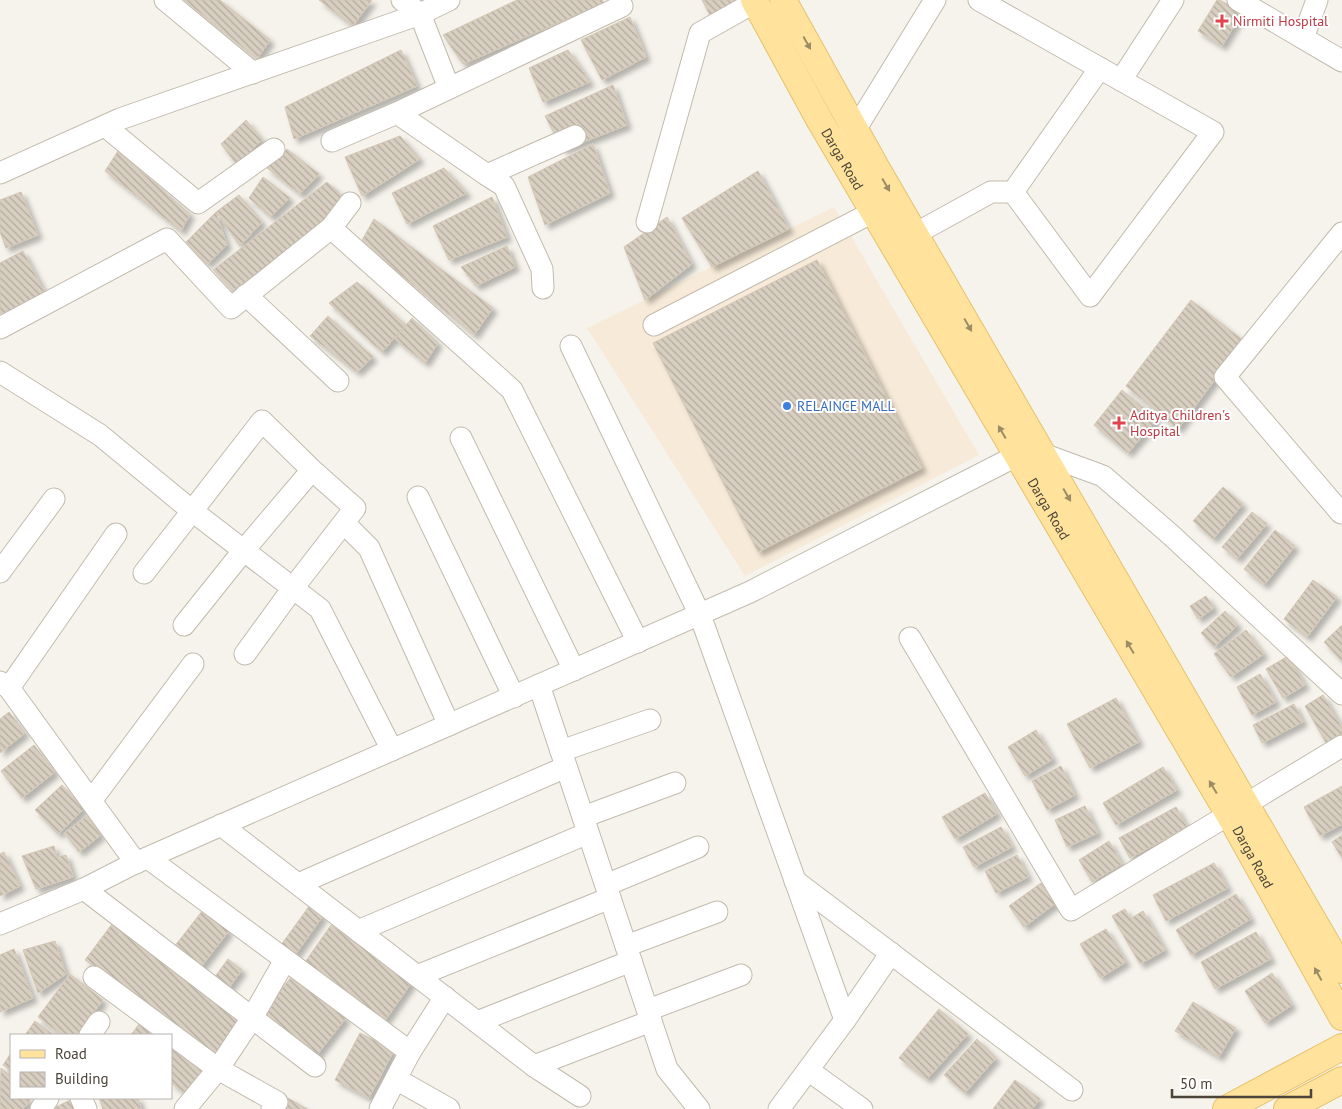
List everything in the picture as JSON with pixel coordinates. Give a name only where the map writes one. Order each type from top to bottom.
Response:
[{"type":"main road","name":"Darga Road","points":[[783,0],[855,130],[1043,454],[1237,809],[1342,1017]]},
{"type":"main road","name":"Darga Road","points":[[754,1],[872,212],[1016,456],[1237,809],[1342,970]]},
{"type":"main road","points":[[1226,1109],[1342,1047]]},
{"type":"main road","points":[[1287,1109],[1342,1080]]},
{"type":"street","points":[[165,0],[253,73]]},
{"type":"street","points":[[402,0],[420,14],[449,88]]},
{"type":"street","points":[[0,172],[105,126],[420,14],[449,0]]},
{"type":"street","points":[[834,145],[855,130],[935,0]]},
{"type":"street","points":[[979,0],[1213,132],[1090,296],[1014,192]]},
{"type":"street","points":[[1121,80],[1173,0]]},
{"type":"street","points":[[1238,0],[1342,61]]},
{"type":"street","points":[[1304,38],[1317,0]]},
{"type":"street","points":[[647,222],[700,33],[754,1]]},
{"type":"street","points":[[332,141],[397,113],[622,6]]},
{"type":"street","points":[[1014,192],[1100,68]]},
{"type":"street","points":[[397,113],[504,186],[542,269],[543,288]]},
{"type":"street","points":[[105,126],[198,203],[274,149]]},
{"type":"street","points":[[487,175],[575,136]]},
{"type":"street","points":[[915,234],[991,192],[1014,192]]},
{"type":"street","points":[[0,328],[167,239],[231,308],[330,228],[350,203]]},
{"type":"street","points":[[654,325],[872,212]]},
{"type":"street","points":[[330,228],[512,390],[638,642]]},
{"type":"street","points":[[1341,513],[1225,376],[1342,233]]},
{"type":"street","points":[[246,295],[338,381]]},
{"type":"street","points":[[571,346],[700,615],[845,1020]]},
{"type":"street","points":[[0,372],[100,435],[191,510],[320,609],[392,750]]},
{"type":"street","points":[[144,573],[191,510],[262,421],[312,470],[355,508],[345,524],[293,588],[245,654]]},
{"type":"street","points":[[461,438],[574,670]]},
{"type":"street","points":[[0,924],[84,889],[142,860],[750,592],[1016,456],[1043,454],[1103,476],[1172,535],[1342,694]]},
{"type":"street","points":[[184,625],[312,470]]},
{"type":"street","points":[[418,497],[514,697]]},
{"type":"street","points":[[0,572],[7,549],[54,499]]},
{"type":"street","points":[[345,524],[369,548],[449,725]]},
{"type":"street","points":[[116,534],[4,685],[91,801],[142,860],[285,960],[410,1052]]},
{"type":"street","points":[[910,638],[1071,910],[1342,746]]},
{"type":"street","points":[[91,801],[193,664]]},
{"type":"street","points":[[539,685],[667,1069],[699,1109]]},
{"type":"street","points":[[298,884],[650,720]]},
{"type":"street","points":[[358,931],[675,783]]},
{"type":"street","points":[[221,825],[534,1066],[580,1096]]},
{"type":"street","points":[[417,976],[608,892],[698,847]]},
{"type":"street","points":[[795,882],[1072,1090]]},
{"type":"street","points":[[84,889],[314,1066]]},
{"type":"street","points":[[477,1022],[717,912]]},
{"type":"street","points":[[779,1109],[845,1020],[891,953]]},
{"type":"street","points":[[185,1109],[218,1069],[252,1018],[285,960]]},
{"type":"street","points":[[534,1066],[742,975]]},
{"type":"street","points":[[94,977],[171,1034]]},
{"type":"street","points":[[380,1109],[410,1052],[445,998]]},
{"type":"street","points":[[172,1035],[218,1069],[277,1102],[272,1109]]},
{"type":"street","points":[[808,1070],[862,1109]]},
{"type":"street","points":[[396,1079],[449,1109]]},
{"type":"shaded area","points":[[834,207],[979,455],[745,576],[587,328]]},
{"type":"building","points":[[184,0],[220,0],[270,40],[257,59]]},
{"type":"building","points":[[319,0],[372,0],[353,26]]},
{"type":"building","points":[[517,0],[602,0],[604,3],[463,64],[443,35]]},
{"type":"building","points":[[702,0],[744,0],[712,19]]},
{"type":"building","points":[[1217,0],[1242,13],[1222,46],[1198,31]]},
{"type":"building","points":[[630,17],[646,57],[602,80],[581,40]]},
{"type":"building","points":[[401,50],[417,86],[294,139],[285,107]]},
{"type":"building","points":[[568,50],[590,82],[543,102],[529,68]]},
{"type":"building","points":[[613,85],[627,125],[563,150],[545,116]]},
{"type":"building","points":[[246,120],[262,140],[237,165],[221,144]]},
{"type":"building","points":[[400,136],[420,159],[362,196],[345,157]]},
{"type":"building","points":[[593,144],[610,193],[545,225],[528,177]]},
{"type":"building","points":[[287,149],[319,174],[300,194],[267,168]]},
{"type":"building","points":[[118,151],[190,214],[181,231],[105,171]]},
{"type":"building","points":[[444,168],[467,193],[407,224],[392,193]]},
{"type":"building","points":[[758,171],[789,229],[712,267],[682,218]]},
{"type":"building","points":[[263,177],[290,198],[271,217],[249,198]]},
{"type":"building","points":[[327,182],[350,203],[233,291],[213,270]]},
{"type":"building","points":[[21,192],[38,235],[6,248],[0,232],[0,200]]},
{"type":"building","points":[[239,195],[262,222],[240,246],[216,212]]},
{"type":"building","points":[[492,197],[507,237],[449,260],[433,226]]},
{"type":"building","points":[[216,212],[227,245],[207,264],[186,242]]},
{"type":"building","points":[[667,217],[692,264],[645,300],[624,247]]},
{"type":"building","points":[[374,219],[493,308],[474,335],[361,242]]},
{"type":"building","points":[[507,246],[515,267],[476,286],[461,267]]},
{"type":"building","points":[[23,251],[47,297],[4,321],[0,312],[0,263]]},
{"type":"building","name":"RELAINCE MALL","points":[[817,260],[922,468],[758,552],[653,343]]},
{"type":"building","points":[[357,282],[406,325],[382,352],[329,303]]},
{"type":"building","points":[[1191,300],[1244,341],[1178,429],[1126,386]]},
{"type":"building","points":[[328,316],[373,357],[357,372],[310,336]]},
{"type":"building","points":[[412,318],[438,343],[425,363],[395,339]]},
{"type":"building","points":[[1122,390],[1157,419],[1128,453],[1094,425]]},
{"type":"building","points":[[1223,487],[1243,504],[1213,539],[1193,521]]},
{"type":"building","points":[[1252,512],[1267,524],[1237,559],[1222,547]]},
{"type":"building","points":[[1275,530],[1295,546],[1264,585],[1244,569]]},
{"type":"building","points":[[1313,580],[1337,597],[1307,637],[1284,619]]},
{"type":"building","points":[[1206,596],[1214,608],[1198,619],[1190,606]]},
{"type":"building","points":[[1225,611],[1238,625],[1214,647],[1201,633]]},
{"type":"building","points":[[1342,625],[1342,661],[1324,642]]},
{"type":"building","points":[[1246,630],[1264,654],[1231,677],[1214,654]]},
{"type":"building","points":[[1288,656],[1305,685],[1283,698],[1266,669]]},
{"type":"building","points":[[1260,674],[1276,702],[1252,715],[1237,687]]},
{"type":"building","points":[[1323,695],[1342,728],[1342,734],[1326,743],[1305,706]]},
{"type":"building","points":[[1116,698],[1139,742],[1090,768],[1067,724]]},
{"type":"building","points":[[1294,704],[1303,722],[1262,743],[1253,725]]},
{"type":"building","points":[[9,712],[25,733],[0,753],[0,719]]},
{"type":"building","points":[[1036,730],[1053,759],[1025,776],[1008,747]]},
{"type":"building","points":[[34,745],[55,772],[22,798],[1,771]]},
{"type":"building","points":[[1061,766],[1075,795],[1047,810],[1032,781]]},
{"type":"building","points":[[1163,767],[1177,790],[1116,825],[1103,803]]},
{"type":"building","points":[[62,785],[84,809],[58,834],[35,810]]},
{"type":"building","points":[[1342,786],[1342,824],[1320,836],[1304,807]]},
{"type":"building","points":[[985,793],[997,814],[955,839],[942,817]]},
{"type":"building","points":[[1085,806],[1098,833],[1067,847],[1055,820]]},
{"type":"building","points":[[1176,807],[1187,827],[1130,858],[1119,838]]},
{"type":"building","points":[[87,816],[101,835],[79,852],[64,833]]},
{"type":"building","points":[[1001,827],[1012,847],[974,867],[963,847]]},
{"type":"building","points":[[1342,835],[1342,858],[1332,842]]},
{"type":"building","points":[[1109,841],[1122,864],[1092,882],[1079,860]]},
{"type":"building","points":[[54,846],[57,857],[66,855],[73,877],[36,889],[22,856]]},
{"type":"building","points":[[4,852],[20,886],[0,896],[0,854]]},
{"type":"building","points":[[1017,855],[1028,877],[996,893],[985,871]]},
{"type":"building","points":[[1214,863],[1228,888],[1166,921],[1153,895]]},
{"type":"building","points":[[1041,883],[1056,903],[1024,927],[1009,906]]},
{"type":"building","points":[[1236,894],[1251,919],[1191,955],[1176,930]]},
{"type":"building","points":[[310,905],[323,916],[295,955],[281,945]]},
{"type":"building","points":[[1125,909],[1130,919],[1143,911],[1165,950],[1140,964],[1112,916]]},
{"type":"building","points":[[203,910],[229,931],[200,968],[174,947]]},
{"type":"building","points":[[112,924],[242,1017],[215,1054],[85,960]]},
{"type":"building","points":[[331,925],[412,982],[384,1022],[303,965]]},
{"type":"building","points":[[1106,929],[1126,962],[1100,978],[1080,944]]},
{"type":"building","points":[[1256,932],[1271,959],[1215,989],[1201,962]]},
{"type":"building","points":[[55,941],[66,974],[38,993],[23,950]]},
{"type":"building","points":[[14,949],[33,998],[0,1012],[0,955]]},
{"type":"building","points":[[228,959],[242,970],[228,989],[214,978]]},
{"type":"building","points":[[1272,973],[1292,1005],[1265,1023],[1245,991]]},
{"type":"building","points":[[70,974],[103,1000],[78,1034],[61,1034],[38,1017]]},
{"type":"building","points":[[292,976],[346,1018],[316,1056],[262,1013]]},
{"type":"building","points":[[1193,1002],[1236,1028],[1219,1057],[1175,1031]]},
{"type":"building","points":[[939,1009],[968,1034],[927,1079],[899,1058]]},
{"type":"building","points":[[35,1021],[53,1034],[26,1034]]},
{"type":"building","points":[[139,1024],[150,1032],[149,1034],[132,1034]]},
{"type":"building","points":[[360,1033],[394,1050],[369,1098],[335,1080]]},
{"type":"building","points":[[977,1039],[996,1058],[965,1093],[944,1075]]},
{"type":"building","points":[[172,1049],[206,1074],[189,1096],[172,1084]]},
{"type":"building","points":[[10,1054],[10,1070],[3,1065]]},
{"type":"building","points":[[1,1068],[10,1075],[10,1099],[31,1099],[23,1109],[0,1109]]},
{"type":"building","points":[[1015,1080],[1040,1099],[1032,1109],[993,1109]]},
{"type":"building","points":[[288,1098],[307,1109],[281,1109]]},
{"type":"building","points":[[99,1099],[138,1099],[141,1109],[103,1109]]},
{"type":"building","points":[[70,1100],[75,1109],[52,1109]]},
{"type":"place","name":"Nirmiti Hospital","points":[[1222,21]]},
{"type":"place","name":"RELAINCE MALL","points":[[787,406]]},
{"type":"place","name":"Aditya Children's Hospital","points":[[1119,423]]}]
